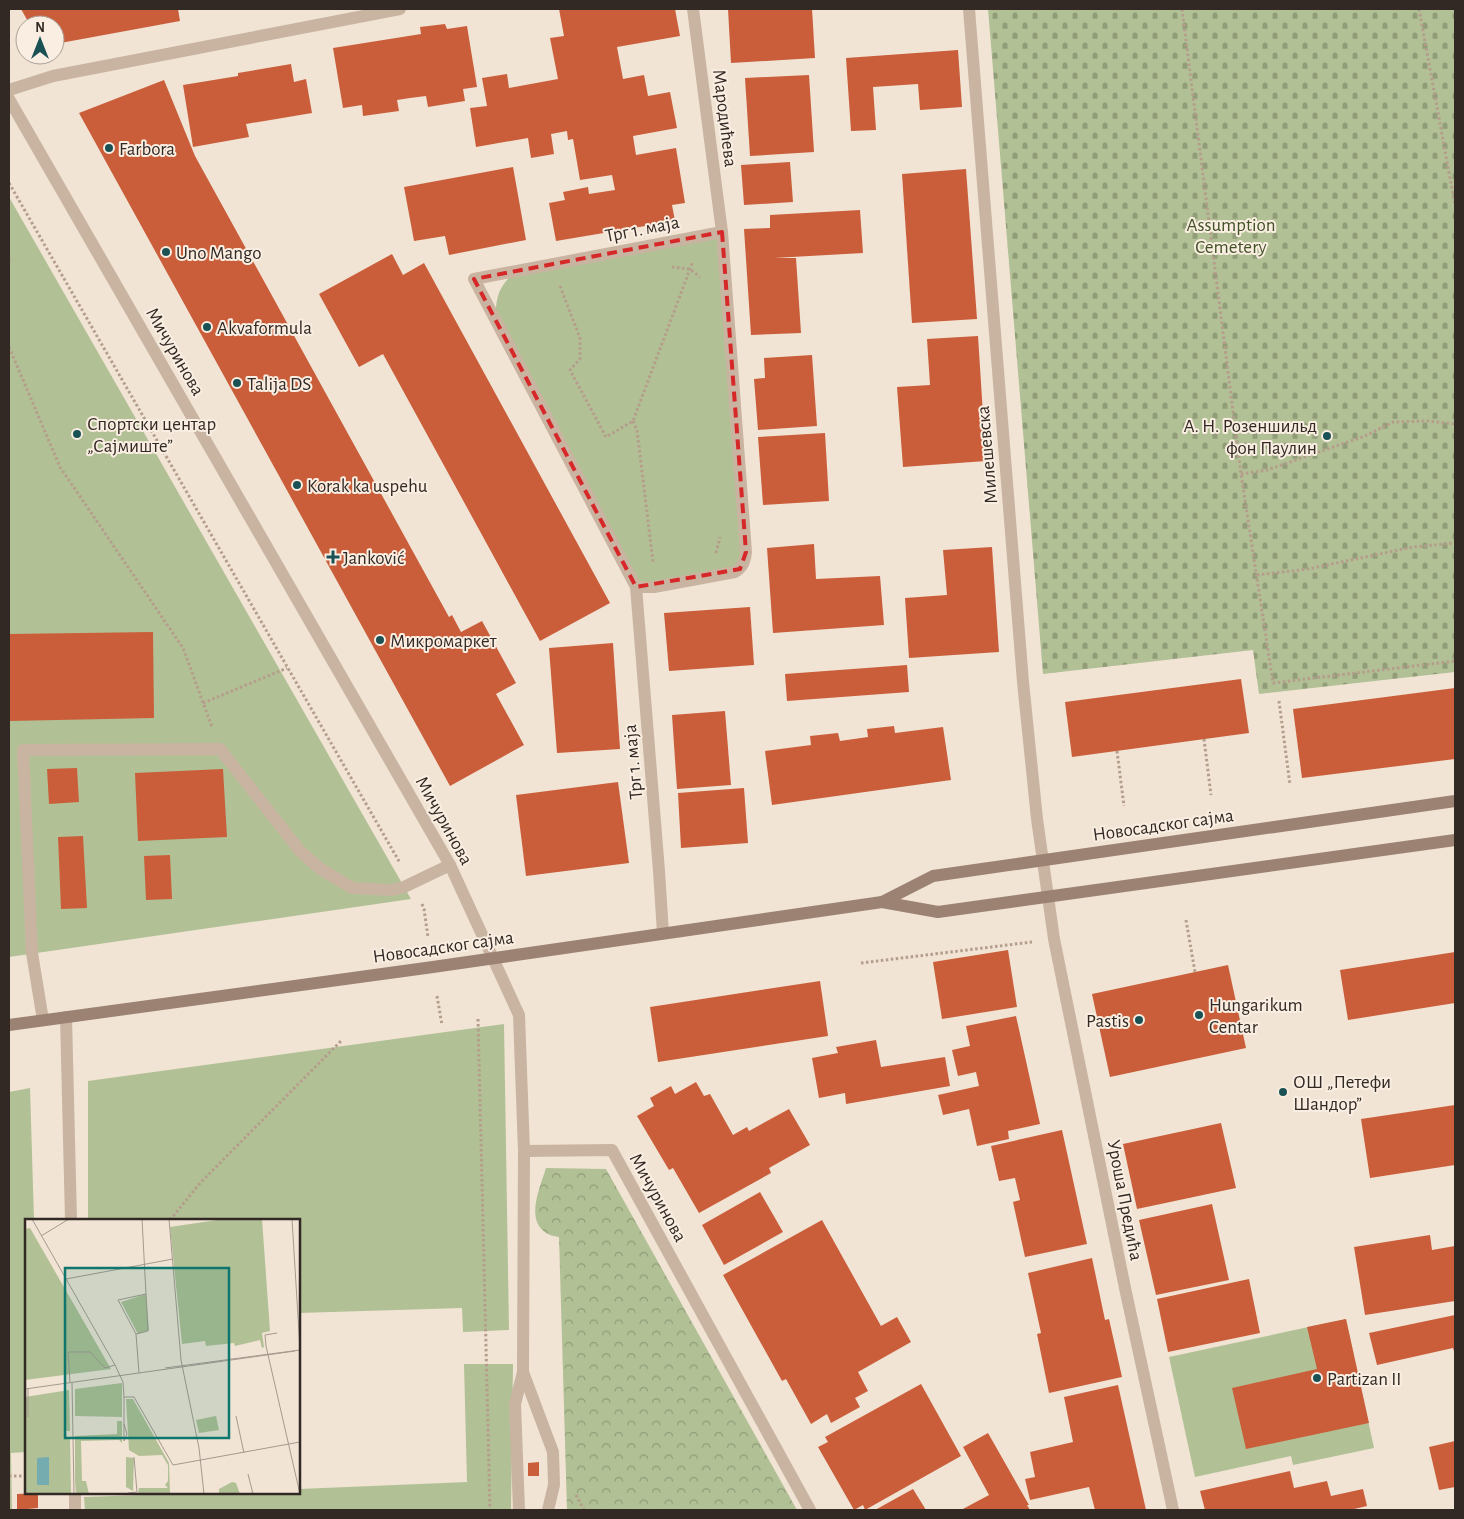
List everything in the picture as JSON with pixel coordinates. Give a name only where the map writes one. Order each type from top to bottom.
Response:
[{"type":"street","points":[[9,90],[53,76],[400,9]]},
{"type":"street","name":"Мародићева","points":[[693,9],[722,232]]},
{"type":"street","name":"Милешевска","points":[[969,9],[1023,682],[1036,819],[1047,897]]},
{"type":"street","name":"Мичуринова","points":[[9,99],[450,864],[519,1015],[524,1151],[612,1150],[810,1510]]},
{"type":"street","points":[[636,587],[654,587],[735,572],[740,569],[746,559],[722,232]]},
{"type":"street","name":"Трг 1. маја","points":[[663,934],[659,861],[636,587],[474,279],[722,232]]},
{"type":"street","points":[[43,1020],[32,953],[23,750],[220,748],[300,851],[319,868],[352,888],[392,890],[404,888],[450,864]]},
{"type":"street","name":"Новосадског сајма","points":[[882,902],[933,876],[1455,801]]},
{"type":"street","name":"Новосадског сајма","points":[[9,1025],[882,902],[938,912],[1455,840]]},
{"type":"street","name":"Уроша Предића","points":[[1047,897],[1054,940],[1123,1278],[1173,1510]]},
{"type":"street","points":[[66,1017],[70,1219]]},
{"type":"street","points":[[520,1510],[515,1404],[523,1372],[524,1151]]},
{"type":"street","points":[[523,1372],[553,1452],[554,1485],[548,1510]]},
{"type":"street","points":[[75,1494],[75,1510]]},
{"type":"path","points":[[1182,9],[1240,474],[1273,683],[1455,661]]},
{"type":"path","points":[[1418,9],[1453,181],[1455,205]]},
{"type":"path","points":[[9,184],[412,884]]},
{"type":"path","points":[[551,264],[580,338],[580,359],[570,370],[606,437],[633,421],[704,235]]},
{"type":"path","points":[[663,268],[690,269],[700,275],[701,283]]},
{"type":"path","points":[[9,347],[60,467],[183,648],[220,748]]},
{"type":"path","points":[[633,421],[637,430],[653,562],[654,587]]},
{"type":"path","points":[[1240,474],[1267,470],[1365,436],[1393,422],[1428,421],[1455,424]]},
{"type":"path","points":[[710,555],[717,553],[720,537]]},
{"type":"path","points":[[1257,575],[1308,568],[1413,547],[1455,543]]},
{"type":"path","points":[[653,562],[662,561]]},
{"type":"path","points":[[203,703],[287,668]]},
{"type":"path","points":[[1279,701],[1290,785]]},
{"type":"path","points":[[1204,739],[1211,795]]},
{"type":"path","points":[[1117,751],[1124,806]]},
{"type":"path","points":[[424,909],[428,937]]},
{"type":"path","points":[[1186,920],[1195,972]]},
{"type":"path","points":[[861,963],[1039,941]]},
{"type":"path","points":[[437,996],[442,1025]]},
{"type":"path","points":[[478,1019],[490,1510]]},
{"type":"path","points":[[171,1219],[201,1182],[342,1040]]},
{"type":"path","points":[[9,1476],[25,1476]]},
{"type":"highlighted area","points":[[722,232],[746,552],[740,569],[636,587],[474,279]]},
{"type":"green space","name":"Assumption Cemetery","points":[[988,9],[1455,9],[1455,672],[1259,694],[1253,650],[1043,674]]},
{"type":"green space","name":"Спортски центар „Сајмиште”","points":[[9,197],[411,899],[9,957]]},
{"type":"green space","points":[[722,232],[743,565],[636,587],[495,320],[497,298],[501,288],[515,271]]},
{"type":"green space","points":[[504,1024],[509,1330],[463,1332],[462,1308],[300,1313],[300,1219],[88,1219],[88,1081]]},
{"type":"green space","points":[[30,1088],[34,1219],[25,1219],[25,1452],[11,1453],[12,1510],[9,1510],[9,1092]]},
{"type":"green space","points":[[546,1168],[606,1169],[797,1510],[567,1510],[559,1237],[549,1235],[541,1228],[535,1213],[538,1194]]},
{"type":"green space","points":[[1346,1319],[1374,1448],[1293,1465],[1291,1456],[1195,1477],[1169,1357]]},
{"type":"green space","points":[[464,1364],[513,1364],[511,1510],[85,1510],[84,1497],[172,1494],[300,1494],[300,1489],[467,1482]]},
{"type":"building","points":[[21,9],[178,9],[180,21],[65,42],[65,15],[24,15]]},
{"type":"building","points":[[559,9],[675,9],[680,36],[617,47],[623,79],[644,75],[648,96],[670,92],[677,128],[633,136],[636,155],[676,148],[685,203],[672,205],[675,221],[556,241],[549,203],[565,200],[563,192],[588,187],[589,194],[615,190],[612,175],[580,180],[573,139],[568,140],[567,131],[551,134],[554,154],[531,158],[528,138],[476,147],[470,108],[487,106],[482,78],[507,74],[509,88],[558,79],[550,38],[564,36]]},
{"type":"building","points":[[728,9],[812,9],[815,58],[731,63]]},
{"type":"building","points":[[445,24],[447,29],[467,26],[477,87],[463,89],[465,101],[428,107],[426,96],[410,98],[397,100],[399,111],[363,116],[362,105],[343,108],[333,48],[421,34],[420,27]]},
{"type":"building","points":[[958,50],[962,107],[920,110],[918,84],[873,87],[876,130],[851,131],[846,58]]},
{"type":"building","points":[[291,64],[294,82],[306,79],[312,113],[246,124],[249,137],[193,147],[183,85],[238,76],[238,73]]},
{"type":"building","points":[[809,75],[814,152],[750,156],[745,78]]},
{"type":"building","points":[[164,80],[195,156],[449,617],[452,615],[461,632],[482,621],[516,683],[496,694],[524,745],[450,786],[79,113]]},
{"type":"building","points":[[790,162],[793,202],[744,205],[741,165]]},
{"type":"building","points":[[513,167],[526,240],[449,255],[445,236],[414,241],[404,187]]},
{"type":"building","points":[[966,169],[977,319],[912,323],[902,174]]},
{"type":"building","points":[[860,210],[863,253],[774,258],[796,258],[801,333],[751,335],[744,229],[770,228],[770,215]]},
{"type":"building","points":[[392,254],[403,275],[424,263],[610,603],[540,641],[383,354],[359,367],[319,294]]},
{"type":"building","points":[[978,336],[986,461],[903,467],[897,387],[930,385],[927,339]]},
{"type":"building","points":[[812,355],[817,426],[758,430],[754,379],[765,378],[764,358]]},
{"type":"building","points":[[825,433],[829,501],[763,505],[758,437]]},
{"type":"building","points":[[814,544],[816,579],[880,576],[884,625],[773,633],[767,548]]},
{"type":"building","points":[[992,547],[999,652],[909,658],[905,598],[947,595],[943,550]]},
{"type":"building","points":[[750,607],[754,665],[669,671],[664,613]]},
{"type":"building","points":[[153,632],[154,718],[9,721],[9,634]]},
{"type":"building","points":[[613,643],[620,749],[557,753],[549,648]]},
{"type":"building","points":[[907,665],[909,692],[787,701],[785,674]]},
{"type":"building","points":[[1241,679],[1249,733],[1072,757],[1065,702]]},
{"type":"building","points":[[1455,688],[1455,759],[1302,778],[1293,709]]},
{"type":"building","points":[[725,711],[731,785],[677,789],[672,715]]},
{"type":"building","points":[[894,726],[895,733],[943,727],[951,780],[772,805],[765,751],[811,745],[810,736],[838,733],[840,741],[868,737],[867,729]]},
{"type":"building","points":[[77,768],[79,802],[49,804],[47,769]]},
{"type":"building","points":[[223,769],[227,837],[138,841],[135,773]]},
{"type":"building","points":[[618,782],[629,863],[526,876],[516,795]]},
{"type":"building","points":[[744,788],[748,843],[681,848],[678,793]]},
{"type":"building","points":[[83,836],[87,908],[61,909],[58,837]]},
{"type":"building","points":[[170,855],[172,899],[146,900],[144,856]]},
{"type":"building","points":[[1008,950],[1017,1007],[942,1019],[933,962]]},
{"type":"building","points":[[1455,952],[1455,1003],[1348,1020],[1340,970]]},
{"type":"building","points":[[1228,965],[1246,1048],[1110,1077],[1092,994]]},
{"type":"building","points":[[820,981],[828,1036],[658,1062],[650,1007]]},
{"type":"building","points":[[1016,1016],[1040,1124],[1008,1131],[1009,1139],[977,1146],[969,1109],[943,1115],[938,1095],[979,1086],[976,1072],[958,1076],[952,1050],[970,1046],[966,1026]]},
{"type":"building","points":[[876,1040],[881,1067],[945,1057],[950,1086],[846,1104],[845,1093],[819,1098],[812,1058],[838,1053],[836,1047]]},
{"type":"building","points":[[696,1082],[704,1096],[710,1094],[733,1135],[747,1127],[749,1131],[789,1109],[810,1145],[769,1168],[771,1173],[699,1213],[673,1168],[669,1170],[637,1116],[654,1106],[650,1098],[671,1086],[675,1094]]},
{"type":"building","points":[[1455,1105],[1455,1165],[1370,1178],[1361,1119]]},
{"type":"building","points":[[1221,1123],[1236,1188],[1137,1209],[1123,1144]]},
{"type":"building","points":[[1062,1130],[1087,1244],[1025,1257],[1013,1202],[1020,1200],[1015,1178],[999,1181],[991,1146]]},
{"type":"building","points":[[760,1192],[783,1232],[724,1265],[702,1225]]},
{"type":"building","points":[[1212,1204],[1229,1280],[1156,1295],[1139,1220]]},
{"type":"building","points":[[822,1220],[881,1326],[897,1317],[911,1342],[858,1372],[868,1391],[855,1398],[860,1407],[831,1423],[827,1414],[811,1424],[786,1379],[782,1381],[723,1275]]},
{"type":"building","points":[[1430,1235],[1432,1250],[1455,1246],[1455,1301],[1365,1315],[1354,1247]]},
{"type":"building","points":[[1092,1258],[1105,1320],[1109,1319],[1122,1377],[1049,1393],[1037,1334],[1041,1333],[1028,1273]]},
{"type":"building","points":[[1249,1279],[1260,1333],[1168,1352],[1157,1299]]},
{"type":"building","points":[[1455,1315],[1455,1354],[1453,1348],[1377,1365],[1369,1333]]},
{"type":"building","name":"Partizan II","points":[[1346,1319],[1369,1423],[1246,1449],[1232,1388],[1317,1369],[1307,1327]]},
{"type":"building","points":[[921,1384],[961,1456],[865,1510],[863,1505],[854,1510],[818,1447],[828,1442],[825,1437]]},
{"type":"building","points":[[1118,1385],[1146,1510],[1095,1510],[1089,1487],[1030,1500],[1025,1479],[1035,1477],[1030,1452],[1073,1442],[1064,1397]]},
{"type":"building","points":[[988,1433],[1029,1505],[1027,1505],[1030,1510],[961,1510],[989,1495],[963,1447]]},
{"type":"building","points":[[1455,1441],[1455,1487],[1439,1490],[1429,1447]]},
{"type":"building","points":[[539,1462],[539,1476],[528,1476],[528,1463]]},
{"type":"building","points":[[1290,1471],[1294,1488],[1327,1481],[1331,1496],[1363,1489],[1367,1506],[1350,1510],[1205,1510],[1200,1491]]},
{"type":"building","points":[[913,1489],[926,1510],[875,1510]]},
{"type":"building","points":[[17,1494],[38,1494],[38,1508],[17,1510]]},
{"type":"place","name":"Farbora","points":[[109,148]]},
{"type":"place","name":"Uno Mango","points":[[166,252]]},
{"type":"place","name":"Akvaformula","points":[[207,327]]},
{"type":"place","name":"Talija DS","points":[[237,383]]},
{"type":"place","name":"Спортски центар „Сајмиште”","points":[[77,434]]},
{"type":"place","name":"А. Н. Розеншильд фон Паулин","points":[[1327,436]]},
{"type":"place","name":"Korak ka uspehu","points":[[297,485]]},
{"type":"place","name":"Janković","points":[[333,557]]},
{"type":"place","name":"Микромаркет","points":[[380,640]]},
{"type":"place","name":"Hungarikum Centar","points":[[1199,1015]]},
{"type":"place","name":"Pastis","points":[[1139,1020]]},
{"type":"place","name":"ОШ „Петефи Шандор”","points":[[1283,1092]]},
{"type":"place","name":"Partizan II","points":[[1317,1378]]}]
